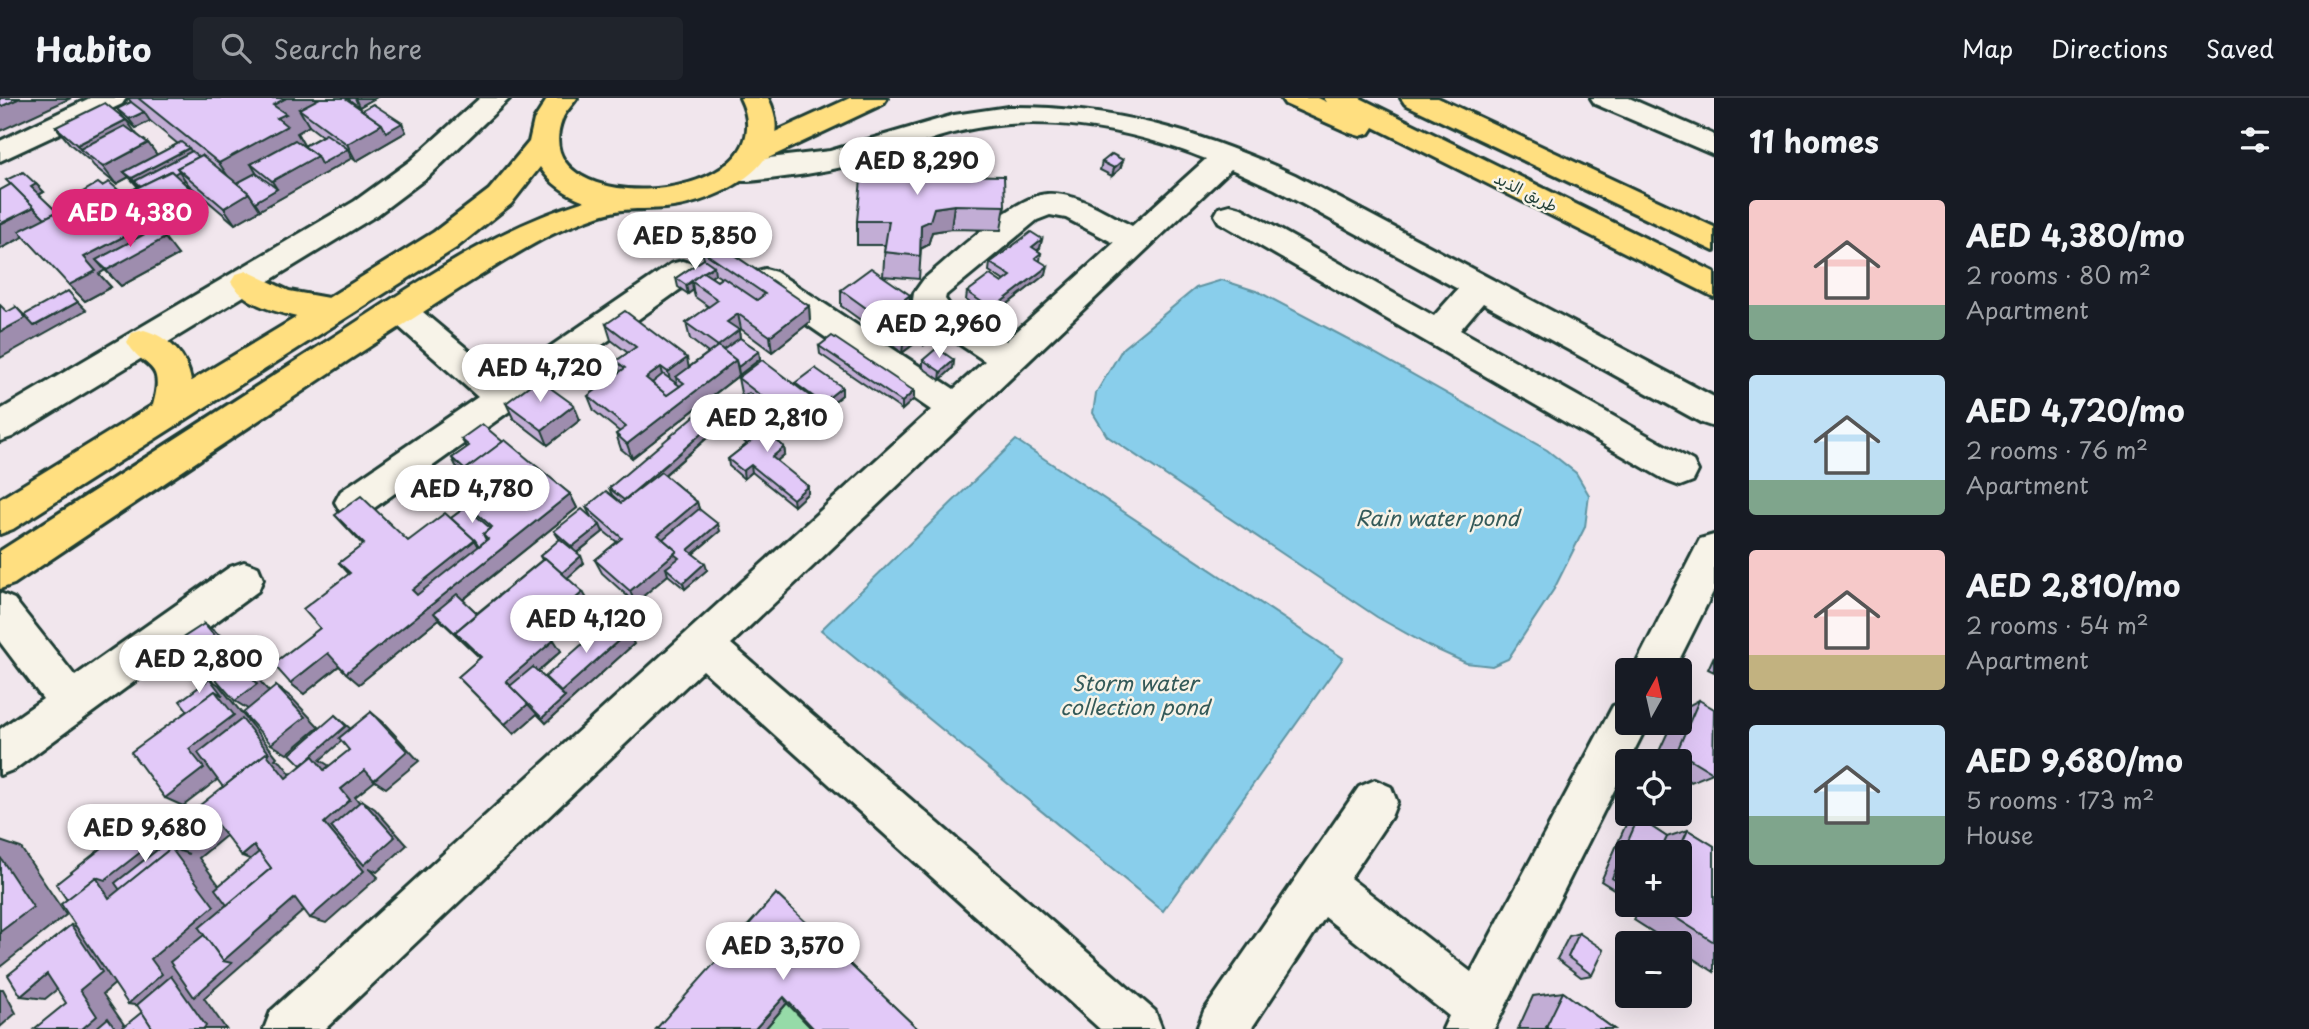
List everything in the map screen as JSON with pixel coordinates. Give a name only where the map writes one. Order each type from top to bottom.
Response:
[{"type":"main road","points":[[0,518],[336,310],[472,220],[500,197],[542,145],[546,122],[563,98]]},
{"type":"main road","points":[[542,145],[551,164],[567,180],[591,192],[621,200],[652,201],[683,196],[711,186],[745,163],[873,98]]},
{"type":"main road","points":[[1295,98],[1389,140],[1488,173]]},
{"type":"main road","name":"طريق الذيد","points":[[1338,98],[1714,286]]},
{"type":"main road","name":"طريق الذيد","points":[[1415,98],[1714,240]]},
{"type":"main road","points":[[1453,98],[1497,127],[1523,149]]},
{"type":"main road","points":[[745,163],[763,133],[763,103]]},
{"type":"main road","points":[[0,572],[400,310],[534,230],[580,211],[621,200]]},
{"type":"main road","points":[[247,282],[260,292],[293,305],[336,310]]},
{"type":"main road","points":[[144,342],[160,351],[170,363],[175,378],[174,395],[167,414]]},
{"type":"street","points":[[0,152],[112,98]]},
{"type":"street","points":[[0,427],[247,282],[404,182],[496,98]]},
{"type":"street","points":[[1605,98],[1714,146]]},
{"type":"street","points":[[745,163],[810,164],[863,152],[967,121],[1029,115],[1101,120],[1145,128],[1226,156],[1285,182],[1714,413]]},
{"type":"street","points":[[289,1029],[1226,156]]},
{"type":"street","points":[[1008,359],[938,314],[929,300],[935,287],[1027,213],[1048,204],[1074,209],[1135,241]]},
{"type":"street","points":[[1230,215],[1680,471]]},
{"type":"street","points":[[740,263],[955,408]]},
{"type":"street","points":[[354,502],[682,272]]},
{"type":"street","points":[[1438,333],[1479,286]]},
{"type":"street","points":[[400,310],[502,398]]},
{"type":"street","points":[[1659,658],[1714,551]]},
{"type":"street","points":[[0,754],[244,579]]},
{"type":"street","points":[[0,611],[71,703]]},
{"type":"street","points":[[702,644],[1137,1029]]},
{"type":"street","points":[[1320,883],[1474,1019],[1620,735]]},
{"type":"street","points":[[1222,1029],[1375,802]]},
{"type":"green space","points":[[787,1003],[812,1029],[765,1029]]},
{"type":"water","name":"Rain water pond","points":[[1222,280],[1259,292],[1369,350],[1547,450],[1576,473],[1589,495],[1585,527],[1554,589],[1508,659],[1492,666],[1466,663],[1429,646],[1377,617],[1107,436],[1093,413],[1096,393],[1123,348],[1196,288]]},
{"type":"water","name":"Storm water collection pond","points":[[1016,440],[1343,658],[1163,911],[821,630]]},
{"type":"building","points":[[0,98],[20,98],[0,107]]},
{"type":"building","points":[[138,98],[286,98],[273,105],[286,114],[277,118],[287,126],[219,163]]},
{"type":"building","points":[[320,98],[345,98],[382,124],[347,144],[299,109]]},
{"type":"building","points":[[131,102],[144,112],[129,119],[117,109]]},
{"type":"building","points":[[105,103],[126,120],[77,145],[56,127]]},
{"type":"building","points":[[373,104],[402,123],[386,132],[382,124],[362,110]]},
{"type":"building","points":[[125,126],[148,143],[103,167],[80,149]]},
{"type":"building","points":[[326,134],[348,149],[321,164],[317,156],[304,146]]},
{"type":"building","points":[[295,140],[317,156],[272,181],[251,164]]},
{"type":"building","points":[[181,142],[189,148],[132,178],[124,172]]},
{"type":"building","points":[[192,151],[199,157],[177,168],[179,171],[174,174],[171,171],[141,186],[135,181]]},
{"type":"building","points":[[1112,154],[1123,160],[1114,168],[1102,162]]},
{"type":"building","points":[[202,155],[249,193],[224,208],[177,168]]},
{"type":"building","points":[[872,155],[930,159],[930,169],[948,175],[1004,176],[1005,206],[954,205],[934,208],[930,221],[921,225],[920,256],[884,252],[889,221],[857,221],[863,159]]},
{"type":"building","points":[[171,171],[194,192],[147,217],[124,194]]},
{"type":"building","points":[[23,172],[36,184],[31,187],[54,209],[98,183],[102,186],[109,182],[123,194],[108,201],[102,196],[97,199],[92,194],[45,218],[6,180]]},
{"type":"building","points":[[256,173],[277,189],[255,202],[237,183]]},
{"type":"building","points":[[11,184],[34,207],[0,224],[0,190]]},
{"type":"building","points":[[92,194],[102,204],[118,196],[148,224],[84,257],[96,271],[69,285],[19,231]]},
{"type":"building","points":[[154,229],[165,238],[107,270],[96,260]]},
{"type":"building","points":[[1031,232],[1042,239],[1032,247],[1041,253],[1035,258],[1048,266],[992,309],[967,292],[990,275],[1002,283],[1011,276],[990,263]]},
{"type":"building","points":[[715,242],[809,306],[770,336],[738,314],[727,322],[739,330],[718,346],[686,323],[718,300],[691,281],[703,272],[717,281],[723,277],[757,300],[765,294],[702,251]]},
{"type":"building","points":[[704,259],[714,266],[686,285],[676,278]]},
{"type":"building","points":[[871,268],[910,295],[880,318],[841,290]]},
{"type":"building","points":[[68,291],[78,302],[34,326],[24,315]]},
{"type":"building","points":[[0,305],[7,312],[16,307],[26,318],[0,332]]},
{"type":"building","points":[[916,306],[941,324],[924,337],[919,333],[903,345],[889,335],[905,323],[899,319]]},
{"type":"building","points":[[625,311],[687,358],[668,372],[661,367],[646,378],[667,395],[684,383],[676,377],[718,346],[736,360],[627,444],[616,434],[626,427],[588,396],[625,368],[616,361],[636,347],[606,324]]},
{"type":"building","points":[[832,336],[914,391],[902,402],[819,346]]},
{"type":"building","points":[[740,338],[759,351],[738,367],[736,360],[723,350]]},
{"type":"building","points":[[937,348],[954,360],[941,372],[923,360]]},
{"type":"building","points":[[762,360],[815,400],[791,419],[738,378]]},
{"type":"building","points":[[815,368],[842,387],[822,403],[795,383]]},
{"type":"building","points":[[663,374],[680,386],[667,395],[652,383]]},
{"type":"building","points":[[538,379],[574,405],[542,430],[506,403]]},
{"type":"building","points":[[749,393],[763,404],[739,424],[724,412]]},
{"type":"building","points":[[705,407],[720,417],[675,457],[624,500],[609,488]]},
{"type":"building","points":[[769,409],[785,421],[769,434],[784,447],[772,457],[808,486],[793,499],[751,465],[743,471],[728,459],[751,441],[740,432]]},
{"type":"building","points":[[482,424],[503,442],[465,470],[452,458],[469,446],[461,439]]},
{"type":"building","points":[[505,440],[570,494],[346,673],[328,653],[290,683],[273,664],[320,628],[303,609],[350,573],[339,563],[364,544],[335,515],[361,496],[408,541],[445,513],[475,540],[412,590],[417,595],[488,539],[483,534],[492,527],[445,485]]},
{"type":"building","points":[[661,472],[697,502],[658,535],[677,551],[630,591],[595,560],[622,538],[586,507],[606,491],[621,503]]},
{"type":"building","points":[[466,507],[490,528],[483,534],[486,540],[479,546],[451,518]]},
{"type":"building","points":[[582,509],[600,525],[572,547],[554,531]]},
{"type":"building","points":[[699,509],[718,524],[688,550],[705,563],[683,583],[666,568],[679,558],[674,554],[677,551],[663,539]]},
{"type":"building","points":[[560,539],[581,556],[562,573],[540,556]]},
{"type":"building","points":[[545,558],[583,592],[541,628],[554,640],[506,681],[528,704],[505,724],[458,677],[481,657],[455,632]]},
{"type":"building","points":[[457,594],[477,613],[455,632],[459,637],[434,613]]},
{"type":"building","points":[[612,618],[628,632],[561,692],[545,677]]},
{"type":"building","points":[[204,624],[257,684],[235,701],[181,639]]},
{"type":"building","points":[[533,667],[565,697],[542,718],[510,686]]},
{"type":"building","points":[[210,679],[223,696],[215,691],[188,711],[180,701]]},
{"type":"building","points":[[276,686],[305,717],[271,744],[243,713]]},
{"type":"building","points":[[215,691],[234,715],[189,749],[204,768],[165,798],[131,752]]},
{"type":"building","points":[[1699,700],[1714,709],[1713,773],[1692,760],[1692,749],[1678,749],[1684,735],[1692,735],[1692,716]]},
{"type":"building","points":[[371,712],[407,751],[374,780],[365,770],[341,789],[350,800],[324,823],[364,871],[310,918],[295,898],[223,961],[199,928],[271,868],[254,846],[242,856],[215,822],[180,851],[166,832],[266,753],[286,778],[313,756],[324,770],[349,750],[339,738]]},
{"type":"building","points":[[335,715],[346,726],[301,765],[290,754]]},
{"type":"building","points":[[242,719],[269,753],[223,787],[198,753]]},
{"type":"building","points":[[362,800],[395,837],[364,865],[331,827]]},
{"type":"building","points":[[1635,826],[1650,826],[1667,837],[1666,840],[1628,840]]},
{"type":"building","points":[[126,829],[142,851],[105,880],[96,877],[67,900],[56,884]]},
{"type":"building","points":[[1688,830],[1714,846],[1714,942],[1675,917],[1692,917],[1692,840],[1683,840]]},
{"type":"building","points":[[171,839],[180,851],[171,848],[120,890],[115,883]]},
{"type":"building","points":[[171,848],[214,906],[151,959],[162,974],[128,1004],[61,904],[96,877],[109,898]]},
{"type":"building","points":[[259,852],[271,868],[227,905],[215,889]]},
{"type":"building","points":[[0,857],[33,907],[0,932]]},
{"type":"building","points":[[776,894],[918,1029],[814,1029],[784,997],[755,1029],[656,1029]]},
{"type":"building","points":[[71,925],[102,972],[80,990],[97,1016],[82,1029],[34,1029],[66,1003],[47,974],[21,996],[8,975]]},
{"type":"building","points":[[1579,933],[1604,950],[1592,975],[1568,957]]},
{"type":"building","points":[[204,935],[223,961],[232,963],[194,997],[170,962]]},
{"type":"building","points":[[171,976],[206,1026],[203,1029],[153,1029],[137,1005]]},
{"type":"building","points":[[1563,992],[1614,1029],[1546,1027]]},
{"type":"building","points":[[142,1012],[153,1029],[121,1029]]},
{"type":"building","points":[[108,1018],[116,1029],[95,1029]]}]
